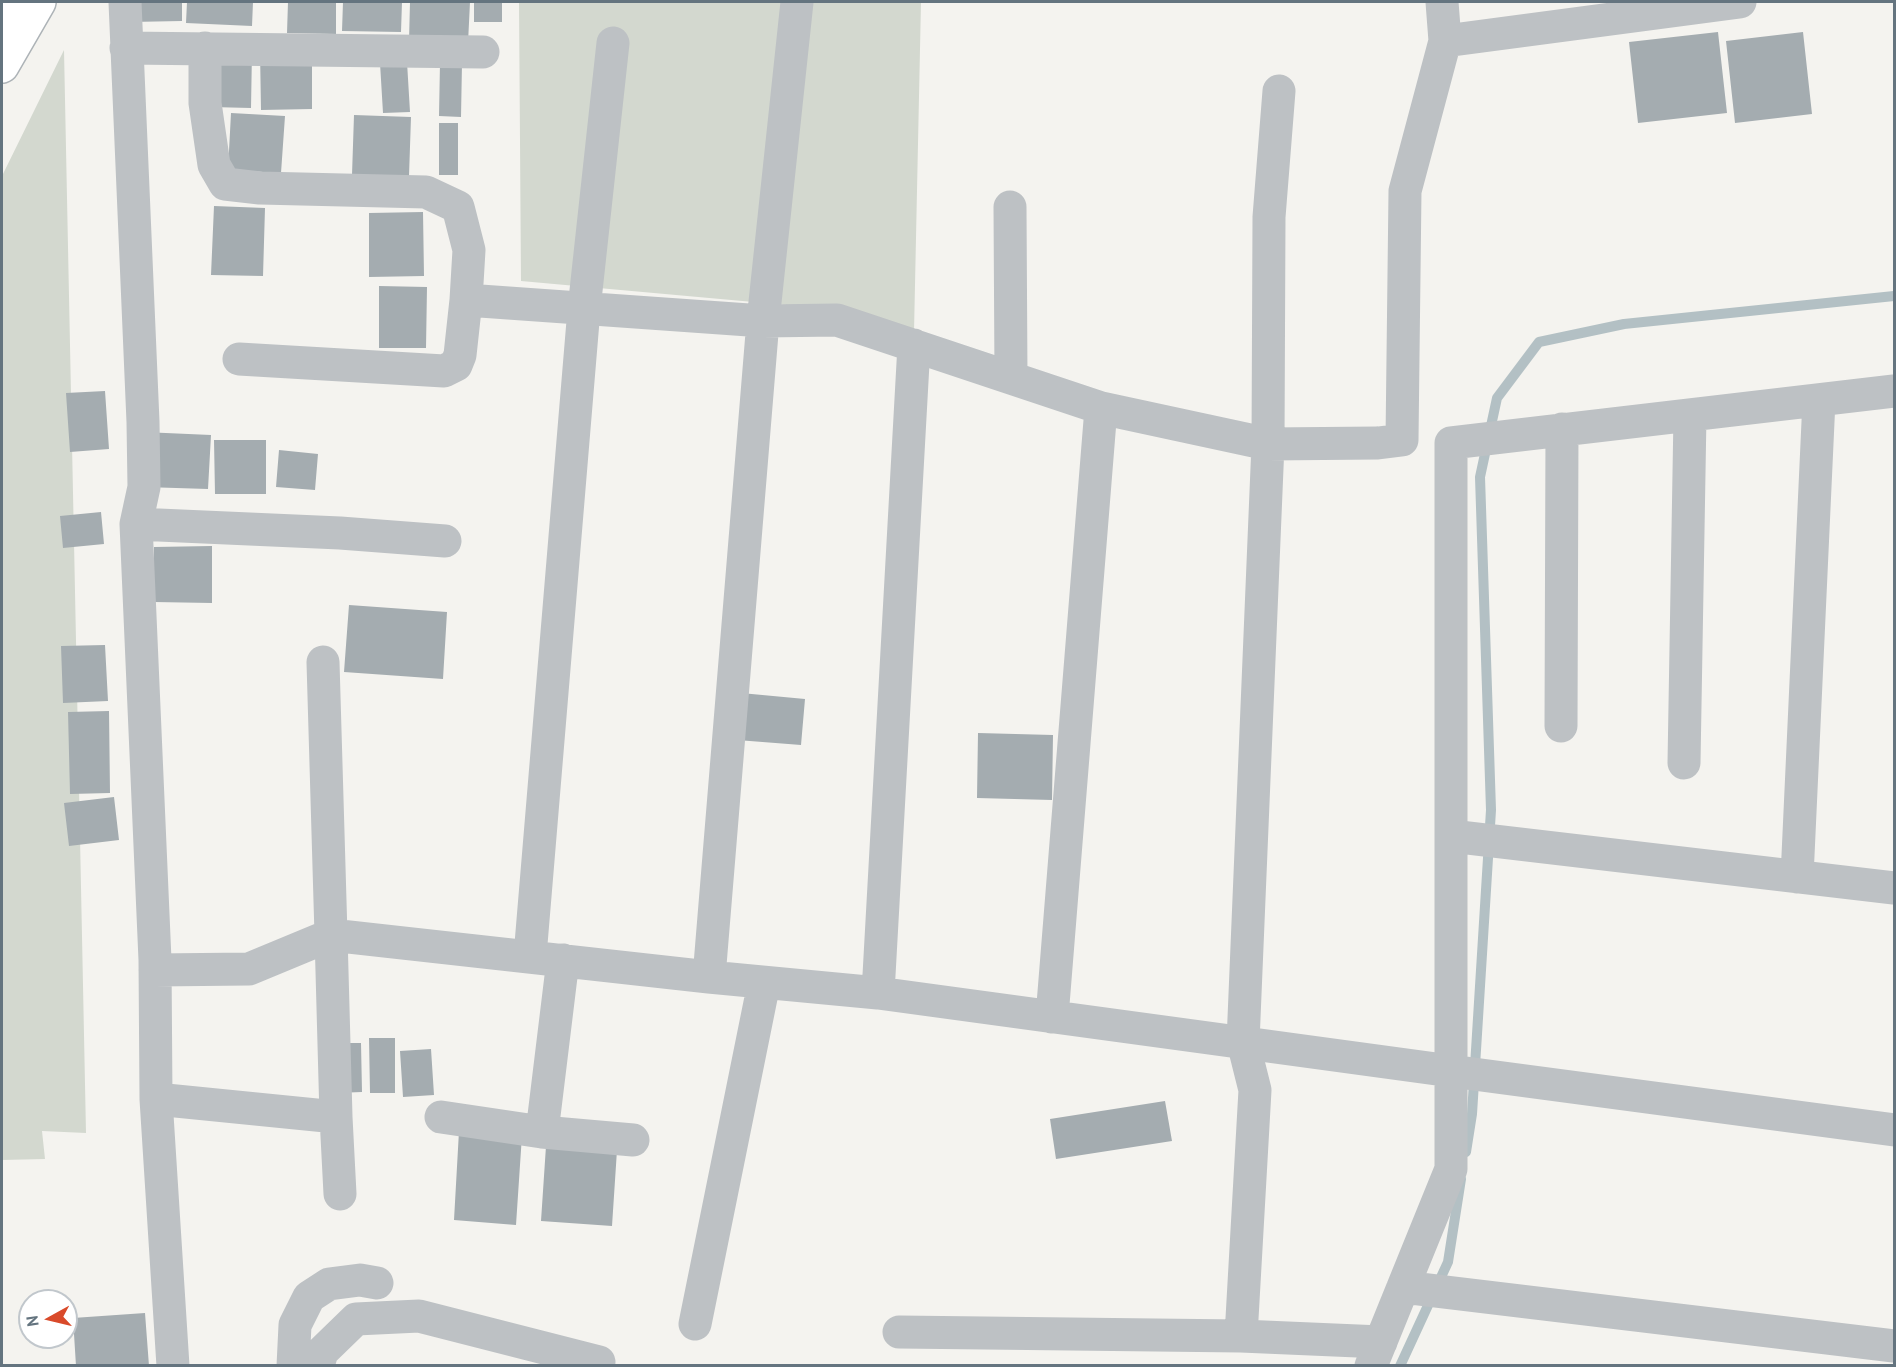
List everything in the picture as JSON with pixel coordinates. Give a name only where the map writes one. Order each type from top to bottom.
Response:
[{"type":"main road","points":[[2,19],[12,2]]},
{"type":"main road","points":[[2,66],[39,2]]},
{"type":"street","points":[[125,2],[144,478],[136,524],[155,970],[156,1099],[172,1365]]},
{"type":"street","points":[[708,978],[763,321],[797,2]]},
{"type":"street","points":[[1402,440],[1405,191],[1445,41],[1442,2]]},
{"type":"street","points":[[1445,41],[1740,2]]},
{"type":"street","points":[[530,956],[584,309],[613,43]]},
{"type":"street","points":[[126,48],[483,52]]},
{"type":"street","points":[[205,48],[205,103],[214,165],[225,184],[260,188],[426,192],[458,207],[469,250],[460,355],[456,365],[444,371],[239,359]]},
{"type":"street","points":[[1241,1336],[1255,1090],[1243,1042],[1268,444],[1269,217],[1279,92]]},
{"type":"street","points":[[1010,207],[1011,378]]},
{"type":"street","points":[[466,300],[763,321],[837,320],[1101,408],[1268,444],[1378,443],[1402,440],[1451,442],[1894,391]]},
{"type":"street","points":[[878,993],[914,345]]},
{"type":"street","points":[[1797,877],[1819,400]]},
{"type":"street","points":[[1052,1017],[1101,408]]},
{"type":"street","points":[[1684,763],[1690,415]]},
{"type":"street","points":[[1561,726],[1562,429]]},
{"type":"street","points":[[899,1332],[1241,1336],[1376,1354],[1451,1169],[1451,442]]},
{"type":"street","points":[[136,524],[340,533],[446,541]]},
{"type":"street","points":[[323,662],[340,1194]]},
{"type":"street","points":[[1451,836],[1894,888]]},
{"type":"street","points":[[155,970],[249,969],[331,935],[708,978],[878,993],[1894,1130]]},
{"type":"street","points":[[542,1132],[563,960]]},
{"type":"street","points":[[695,1324],[764,982]]},
{"type":"street","points":[[156,1099],[336,1117]]},
{"type":"street","points":[[441,1117],[542,1132],[633,1140]]},
{"type":"street","points":[[293,1365],[295,1324],[309,1297],[329,1284],[360,1280],[377,1283]]},
{"type":"street","points":[[1403,1287],[1894,1346]]},
{"type":"street","points":[[318,1365],[322,1352],[356,1319],[420,1316],[603,1364]]},
{"type":"shaded area","points":[[519,2],[921,2],[914,332],[842,310],[521,281]]},
{"type":"shaded area","points":[[64,50],[86,1133],[42,1131],[45,1159],[2,1160],[2,176]]},
{"type":"building","points":[[129,2],[182,2],[182,21],[130,22]]},
{"type":"building","points":[[187,2],[253,2],[252,26],[186,23]]},
{"type":"building","points":[[288,2],[336,2],[336,34],[287,33]]},
{"type":"building","points":[[343,2],[402,2],[401,32],[342,31]]},
{"type":"building","points":[[410,2],[470,2],[468,43],[409,41]]},
{"type":"building","points":[[474,2],[502,2],[502,22],[474,22]]},
{"type":"building","points":[[1718,32],[1727,113],[1638,123],[1629,42]]},
{"type":"building","points":[[1803,32],[1812,114],[1735,123],[1726,41]]},
{"type":"building","points":[[213,51],[252,51],[251,108],[211,107]]},
{"type":"building","points":[[260,51],[312,51],[312,109],[261,110]]},
{"type":"building","points":[[407,62],[410,112],[383,113],[380,63]]},
{"type":"building","points":[[440,63],[462,63],[461,117],[439,116]]},
{"type":"building","points":[[231,113],[285,116],[281,173],[228,170]]},
{"type":"building","points":[[354,115],[411,117],[409,176],[352,175]]},
{"type":"building","points":[[439,123],[458,123],[458,175],[439,175]]},
{"type":"building","points":[[214,206],[265,208],[263,276],[211,275]]},
{"type":"building","points":[[423,212],[424,276],[369,277],[369,213]]},
{"type":"building","points":[[379,286],[427,287],[426,348],[379,348]]},
{"type":"building","points":[[105,391],[109,449],[70,452],[66,393]]},
{"type":"building","points":[[143,432],[211,435],[208,489],[144,487]]},
{"type":"building","points":[[214,440],[266,440],[266,494],[215,494]]},
{"type":"building","points":[[279,450],[318,454],[315,490],[276,487]]},
{"type":"building","points":[[101,512],[104,544],[63,548],[60,516]]},
{"type":"building","points":[[212,546],[212,603],[154,602],[154,547]]},
{"type":"building","points":[[349,605],[447,612],[443,679],[344,672]]},
{"type":"building","points":[[105,645],[108,701],[63,703],[61,646]]},
{"type":"building","points":[[741,693],[805,699],[801,745],[737,740]]},
{"type":"building","points":[[109,711],[110,793],[70,794],[68,712]]},
{"type":"building","points":[[978,733],[1053,735],[1052,800],[977,798]]},
{"type":"building","points":[[114,797],[119,840],[69,846],[64,803]]},
{"type":"building","points":[[369,1038],[395,1038],[395,1093],[370,1093]]},
{"type":"building","points":[[336,1043],[361,1043],[362,1092],[336,1093]]},
{"type":"building","points":[[431,1049],[434,1095],[403,1097],[400,1051]]},
{"type":"building","points":[[1165,1101],[1172,1141],[1056,1159],[1050,1119]]},
{"type":"building","points":[[459,1131],[522,1135],[516,1225],[454,1220]]},
{"type":"building","points":[[546,1146],[617,1150],[612,1226],[541,1221]]},
{"type":"building","points":[[145,1313],[149,1366],[76,1366],[78,1318]]},
{"type":"waterway","points":[[1466,1152],[1472,1114],[1491,810],[1480,477],[1497,398],[1539,342],[1624,324],[1894,296]]},
{"type":"waterway","points":[[1400,1366],[1448,1262],[1461,1179]]}]
